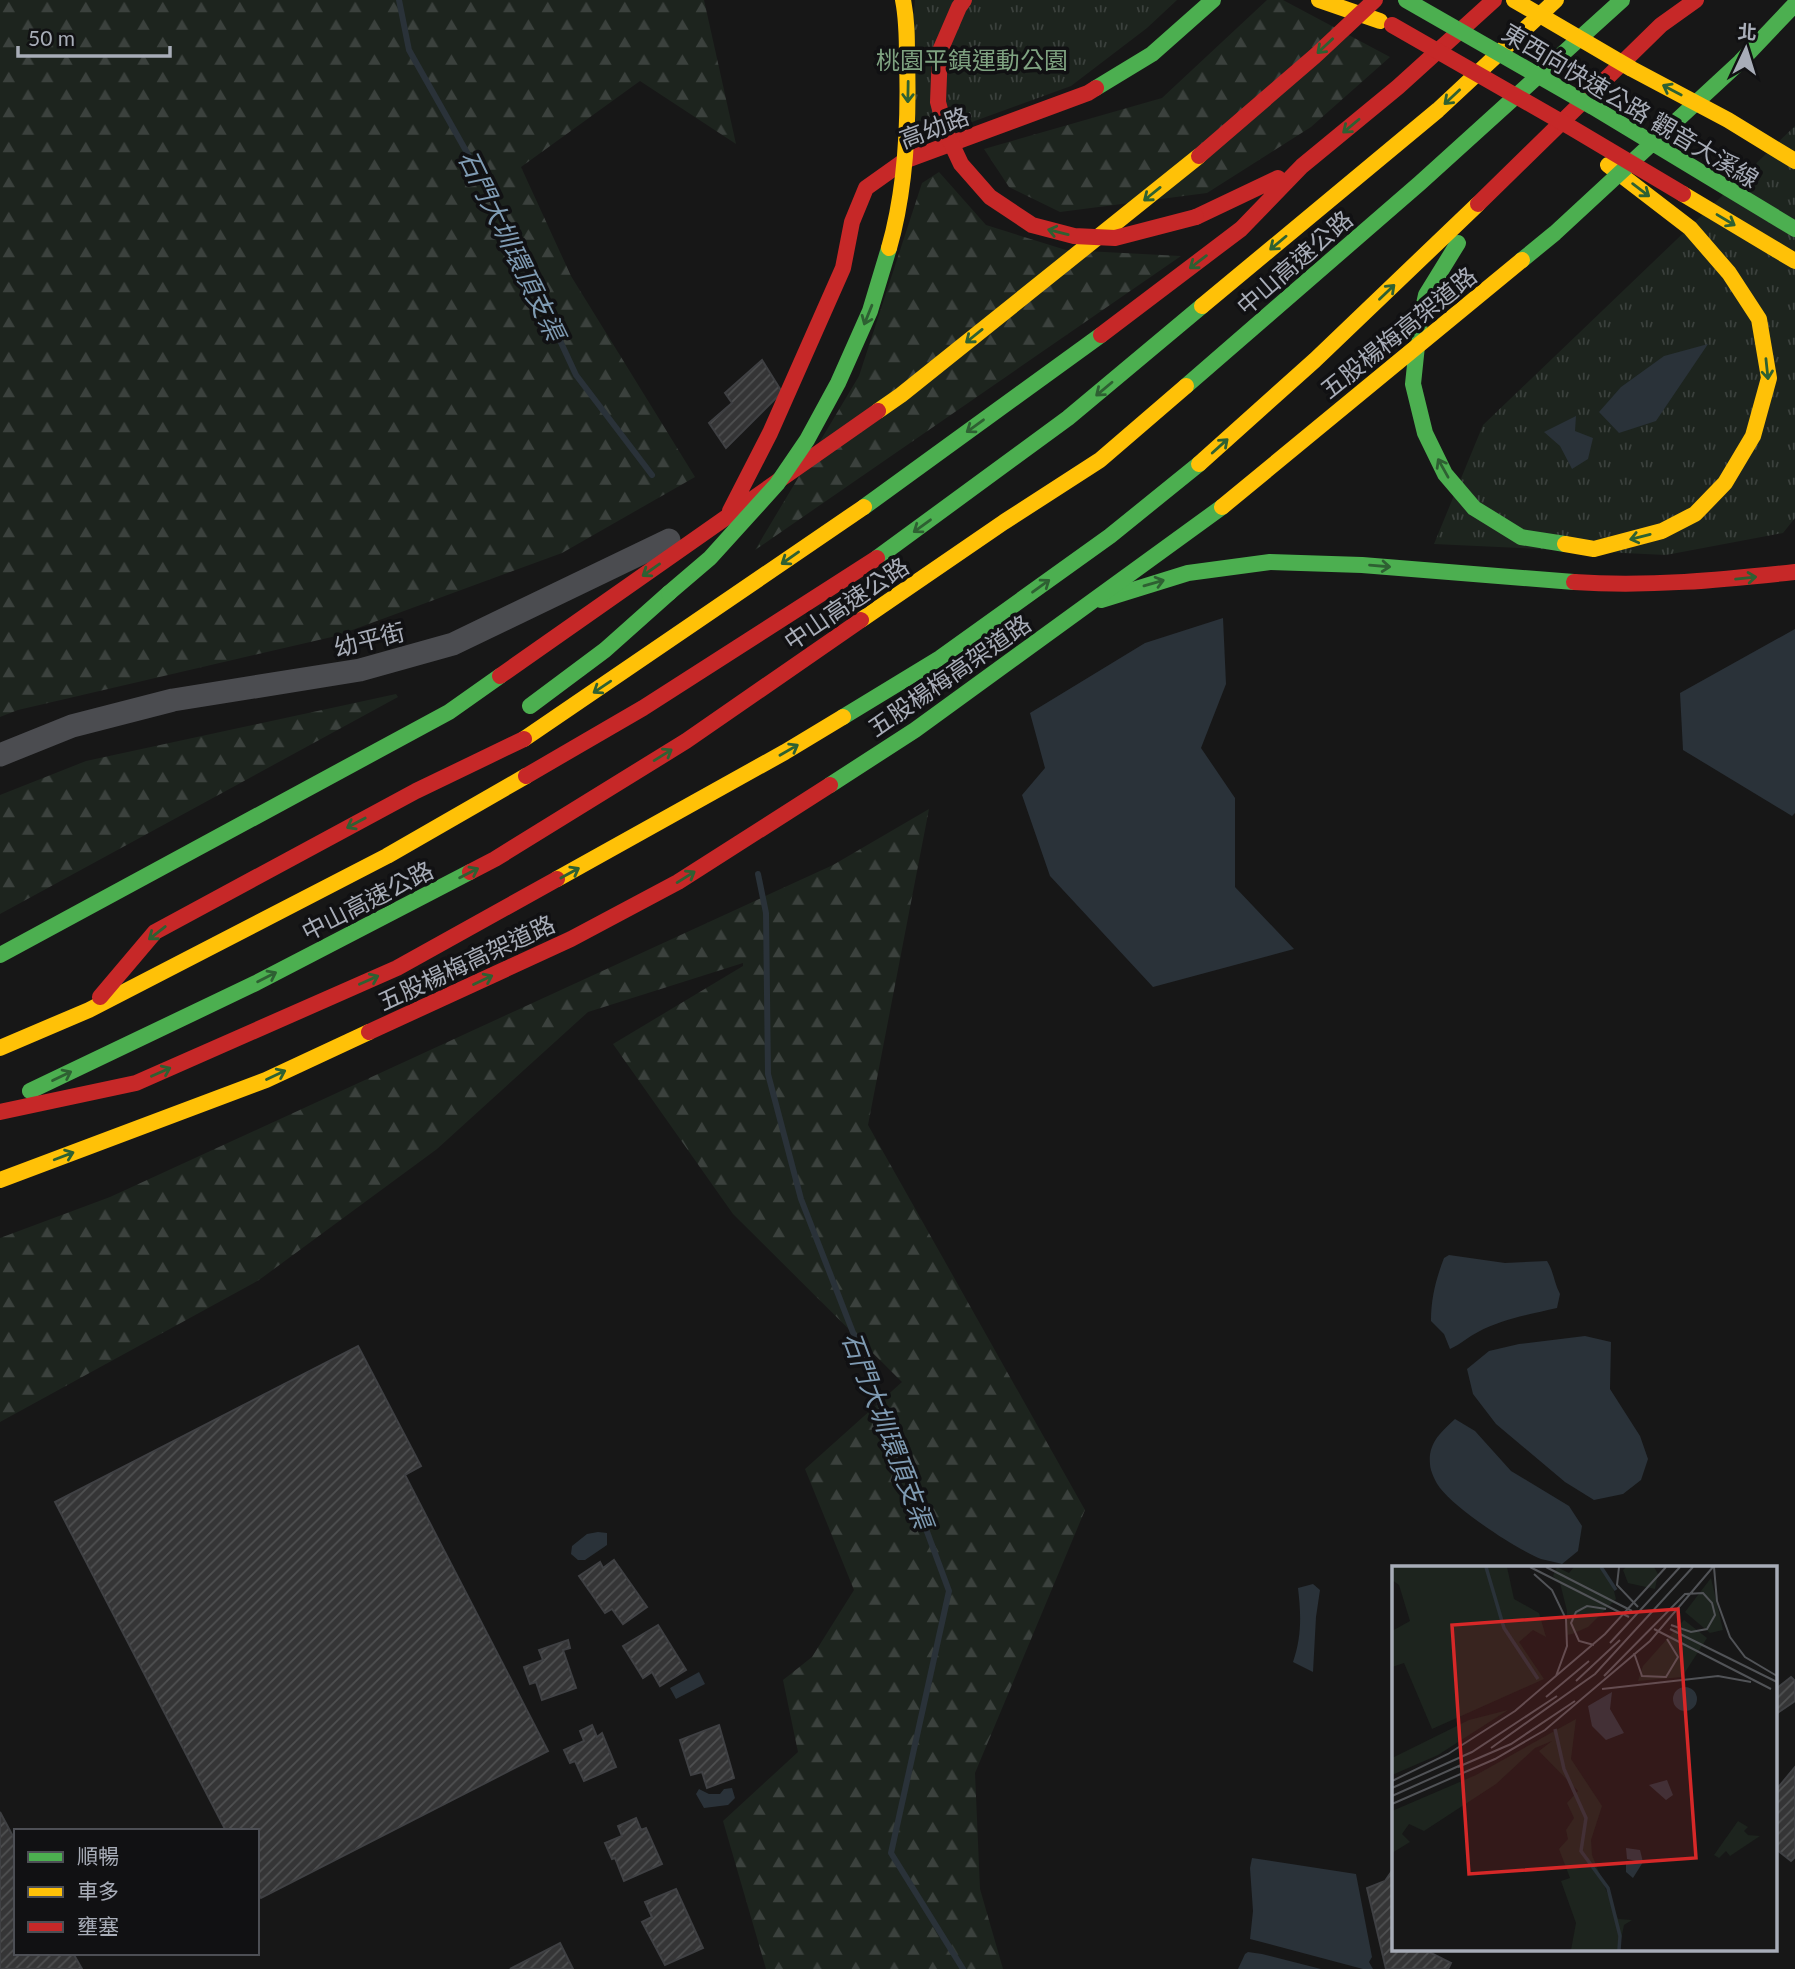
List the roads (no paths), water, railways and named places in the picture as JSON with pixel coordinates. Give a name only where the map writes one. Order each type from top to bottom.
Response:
[{"type":"main road","points":[[516,716],[605,650],[710,558],[777,484],[807,440],[838,383],[870,311],[894,230],[906,148],[908,83],[906,15],[902,0]]},
{"type":"main road","points":[[964,0],[940,51],[938,102],[946,132],[961,164],[990,198],[1032,225],[1074,236],[1115,238],[1196,217],[1302,166]]},
{"type":"main road","name":"高幼路","points":[[730,511],[770,433],[843,268],[852,222],[866,188],[904,161],[1088,93],[1152,54],[1213,0]]},
{"type":"main road","points":[[1319,0],[1392,25]]},
{"type":"main road","points":[[1350,0],[1795,261]]},
{"type":"main road","points":[[0,955],[449,712],[901,395],[1199,156],[1375,0]]},
{"type":"main road","name":"東西向快速公路 觀音大溪線","points":[[1406,0],[1593,107],[1795,229]]},
{"type":"main road","points":[[89,1010],[155,932],[416,791],[524,739],[854,514],[1098,337],[1241,229],[1302,166],[1398,87],[1494,0]]},
{"type":"main road","name":"中山高速公路","points":[[0,1048],[89,1010],[387,856],[643,708],[882,555],[1079,409],[1438,110],[1556,0]]},
{"type":"main road","name":"中山高速公路","points":[[0,1105],[256,983],[495,859],[686,741],[1004,522],[1100,460],[1420,183],[1622,0]]},
{"type":"main road","points":[[0,1112],[136,1083],[397,968],[785,752],[940,658],[1110,537],[1213,453],[1517,167],[1661,25],[1696,0]]},
{"type":"main road","name":"五股楊梅高架道路","points":[[0,1180],[266,1080],[571,939],[678,882],[915,730],[1212,515],[1534,251],[1740,62],[1795,1]]},
{"type":"main road","points":[[1519,2],[1795,161]]},
{"type":"main road","name":"東西向快速公路 觀音大溪線","points":[[1468,7],[1611,90]]},
{"type":"main road","name":"東西向快速公路 觀音大溪線","points":[[1657,117],[1680,130]]},
{"type":"main road","points":[[1728,120],[1788,138]]},
{"type":"main road","points":[[1517,167],[1488,210],[1455,246],[1426,295],[1419,327],[1413,384],[1425,433],[1445,474],[1474,508],[1521,537],[1594,549],[1662,531],[1695,514],[1725,482],[1754,436],[1769,378],[1759,319],[1729,273],[1690,228],[1605,162],[1572,128]]},
{"type":"main road","points":[[1604,584],[1795,556]]},
{"type":"main road","points":[[1009,642],[1055,617],[1119,593],[1188,573],[1270,562],[1362,565],[1604,584],[1703,582],[1795,572]]},
{"type":"main road","points":[[416,791],[482,741]]},
{"type":"main road","points":[[644,832],[793,765],[815,752]]},
{"type":"street","name":"幼平街","points":[[0,755],[72,726],[173,699],[360,670],[453,644],[730,511]]},
{"type":"waterway","name":"石門大圳環頂支渠","points":[[399,0],[409,50],[500,211],[576,375],[652,475]]},
{"type":"waterway","name":"石門大圳環頂支渠","points":[[758,874],[766,913],[768,1074],[801,1199],[949,1591],[891,1853],[963,1969]]},
{"type":"park label","name":"桃園平鎮運動公園","points":[[972,59]]}]
